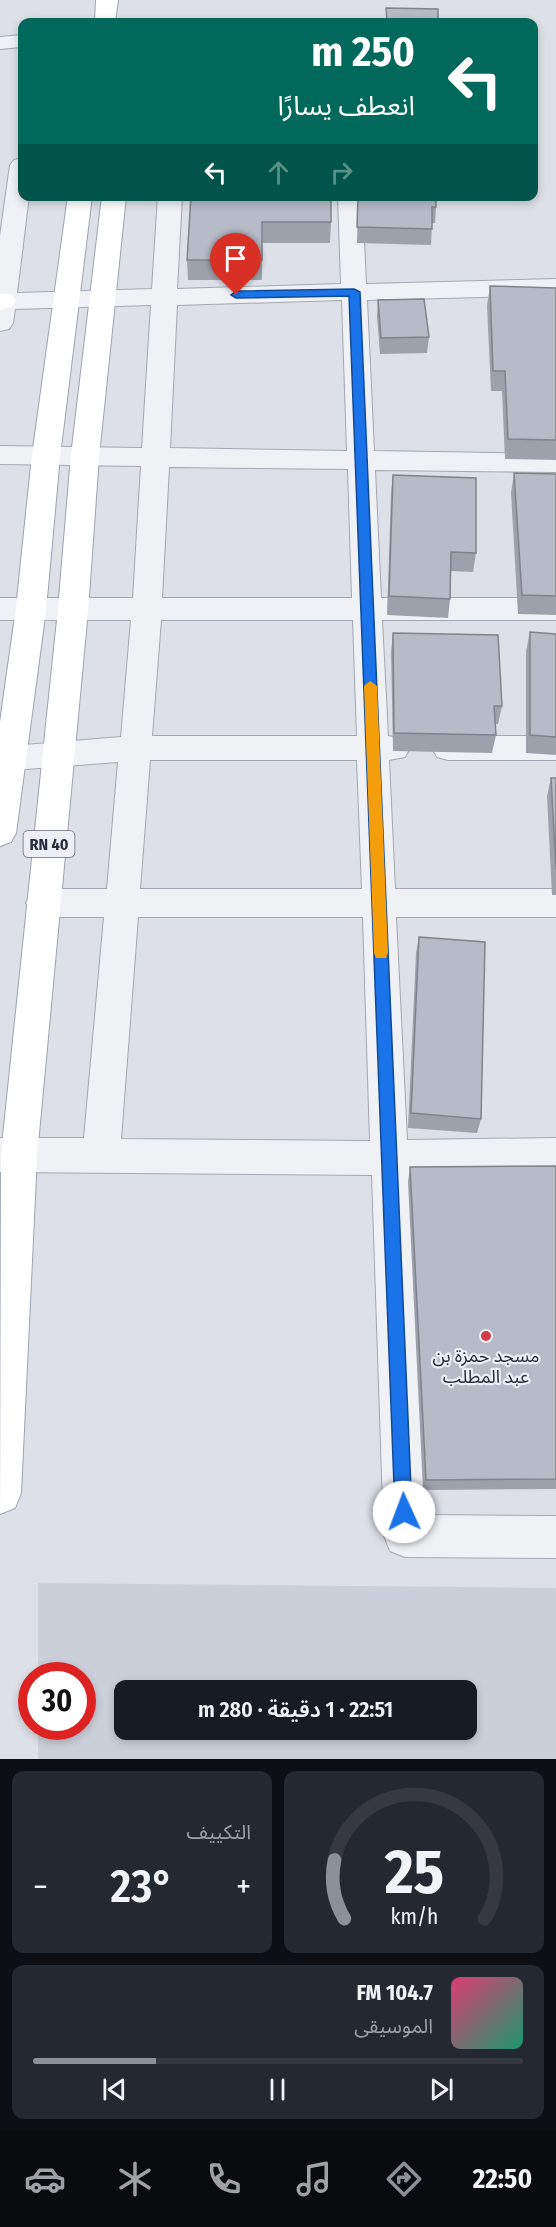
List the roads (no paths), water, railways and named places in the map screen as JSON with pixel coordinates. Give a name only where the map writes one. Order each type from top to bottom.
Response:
[{"type":"main road","name":"RN 40","points":[[0,833],[5,758],[31,609],[46,456],[79,201]]},
{"type":"main road","name":"RN 40","points":[[0,1493],[10,1155],[43,903],[73,610],[85,456],[113,201]]},
{"type":"street","points":[[0,43],[18,41]]},
{"type":"street","points":[[20,201],[1,309],[65,300],[556,286]]},
{"type":"street","points":[[101,1155],[120,903],[137,748],[170,201]]},
{"type":"street","points":[[350,201],[405,1536],[556,1537]]},
{"type":"street","points":[[0,455],[556,463]]},
{"type":"street","points":[[0,609],[556,609]]},
{"type":"street","points":[[5,758],[137,748],[556,748]]},
{"type":"street","points":[[43,903],[556,903]]},
{"type":"street","points":[[10,1155],[390,1158],[556,1155]]},
{"type":"place","name":"مسجد حمزة بن عبد المطلب","points":[[486,1336]]}]
